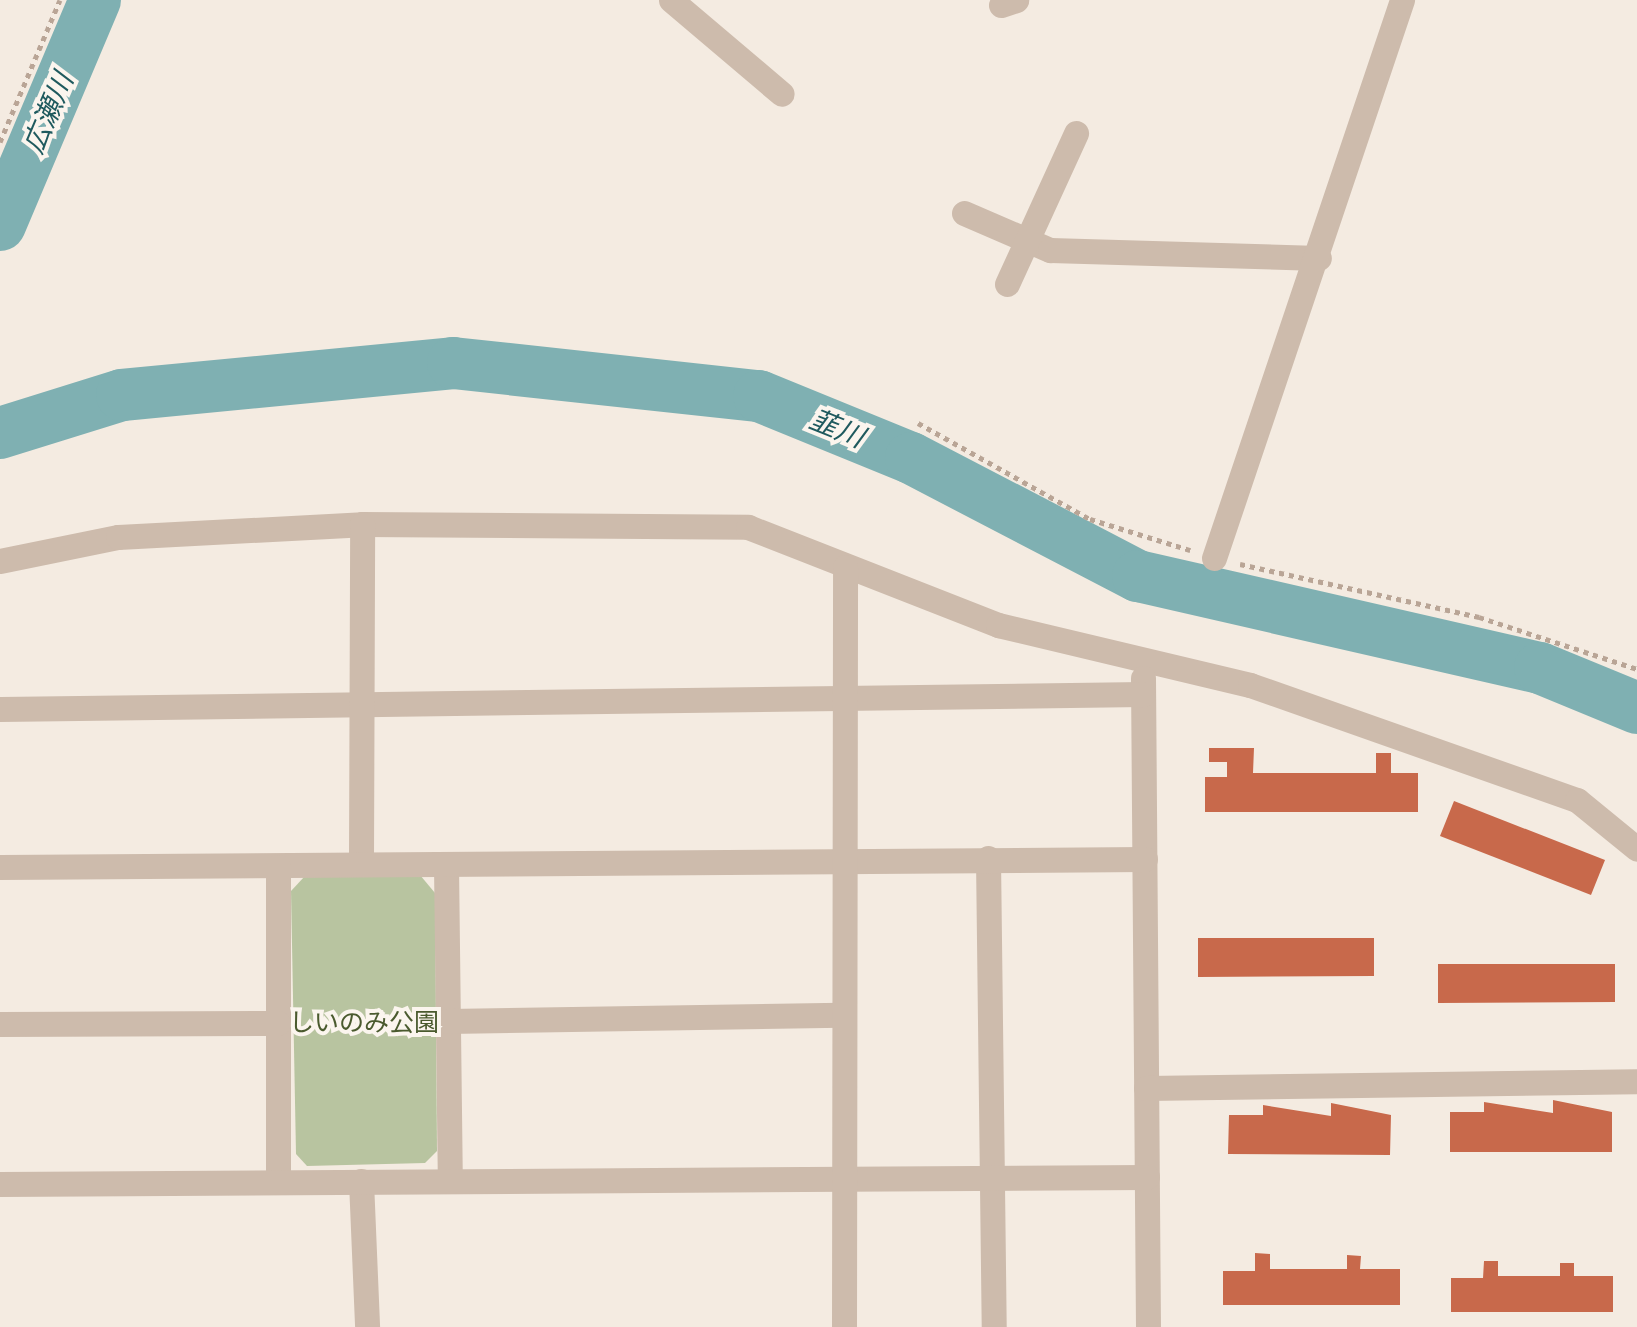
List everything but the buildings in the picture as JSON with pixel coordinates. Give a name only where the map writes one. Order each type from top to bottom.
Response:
[{"type":"street","points":[[671,0],[782,94]]},
{"type":"street","points":[[1214,558],[1402,0]]},
{"type":"street","points":[[1006,284],[1076,133]]},
{"type":"street","points":[[964,213],[1050,250],[1318,258]]},
{"type":"street","points":[[361,860],[362,524]]},
{"type":"street","points":[[0,561],[118,537],[362,524],[748,527],[998,625],[1250,686],[1577,800],[1637,849]]},
{"type":"street","points":[[844,1327],[840,856],[845,567]]},
{"type":"street","points":[[1144,663],[1148,1327]]},
{"type":"street","points":[[0,709],[843,704],[1144,694]]},
{"type":"street","points":[[0,867],[278,867],[361,860],[446,864],[840,856],[1144,859]]},
{"type":"street","points":[[988,858],[994,1327]]},
{"type":"street","points":[[446,864],[450,1180]]},
{"type":"street","points":[[278,867],[278,1181]]},
{"type":"street","points":[[448,1021],[841,1015]]},
{"type":"street","points":[[0,1024],[278,1023]]},
{"type":"street","points":[[1146,1088],[1637,1081]]},
{"type":"street","points":[[0,1184],[1147,1176]]},
{"type":"street","points":[[360,1181],[367,1327]]},
{"type":"path","points":[[0,142],[60,0]]},
{"type":"path","points":[[918,422],[1090,518],[1214,558],[1479,617],[1637,669]]},
{"type":"green space","name":"しいのみ公園","points":[[420,875],[435,893],[437,1151],[425,1163],[307,1166],[296,1154],[291,891],[305,876]]},
{"type":"waterway","name":"広瀬川","points":[[0,225],[95,0]]},
{"type":"waterway","name":"韮川","points":[[0,433],[122,395],[453,363],[759,396],[911,458],[1138,576],[1540,668],[1637,708]]}]
